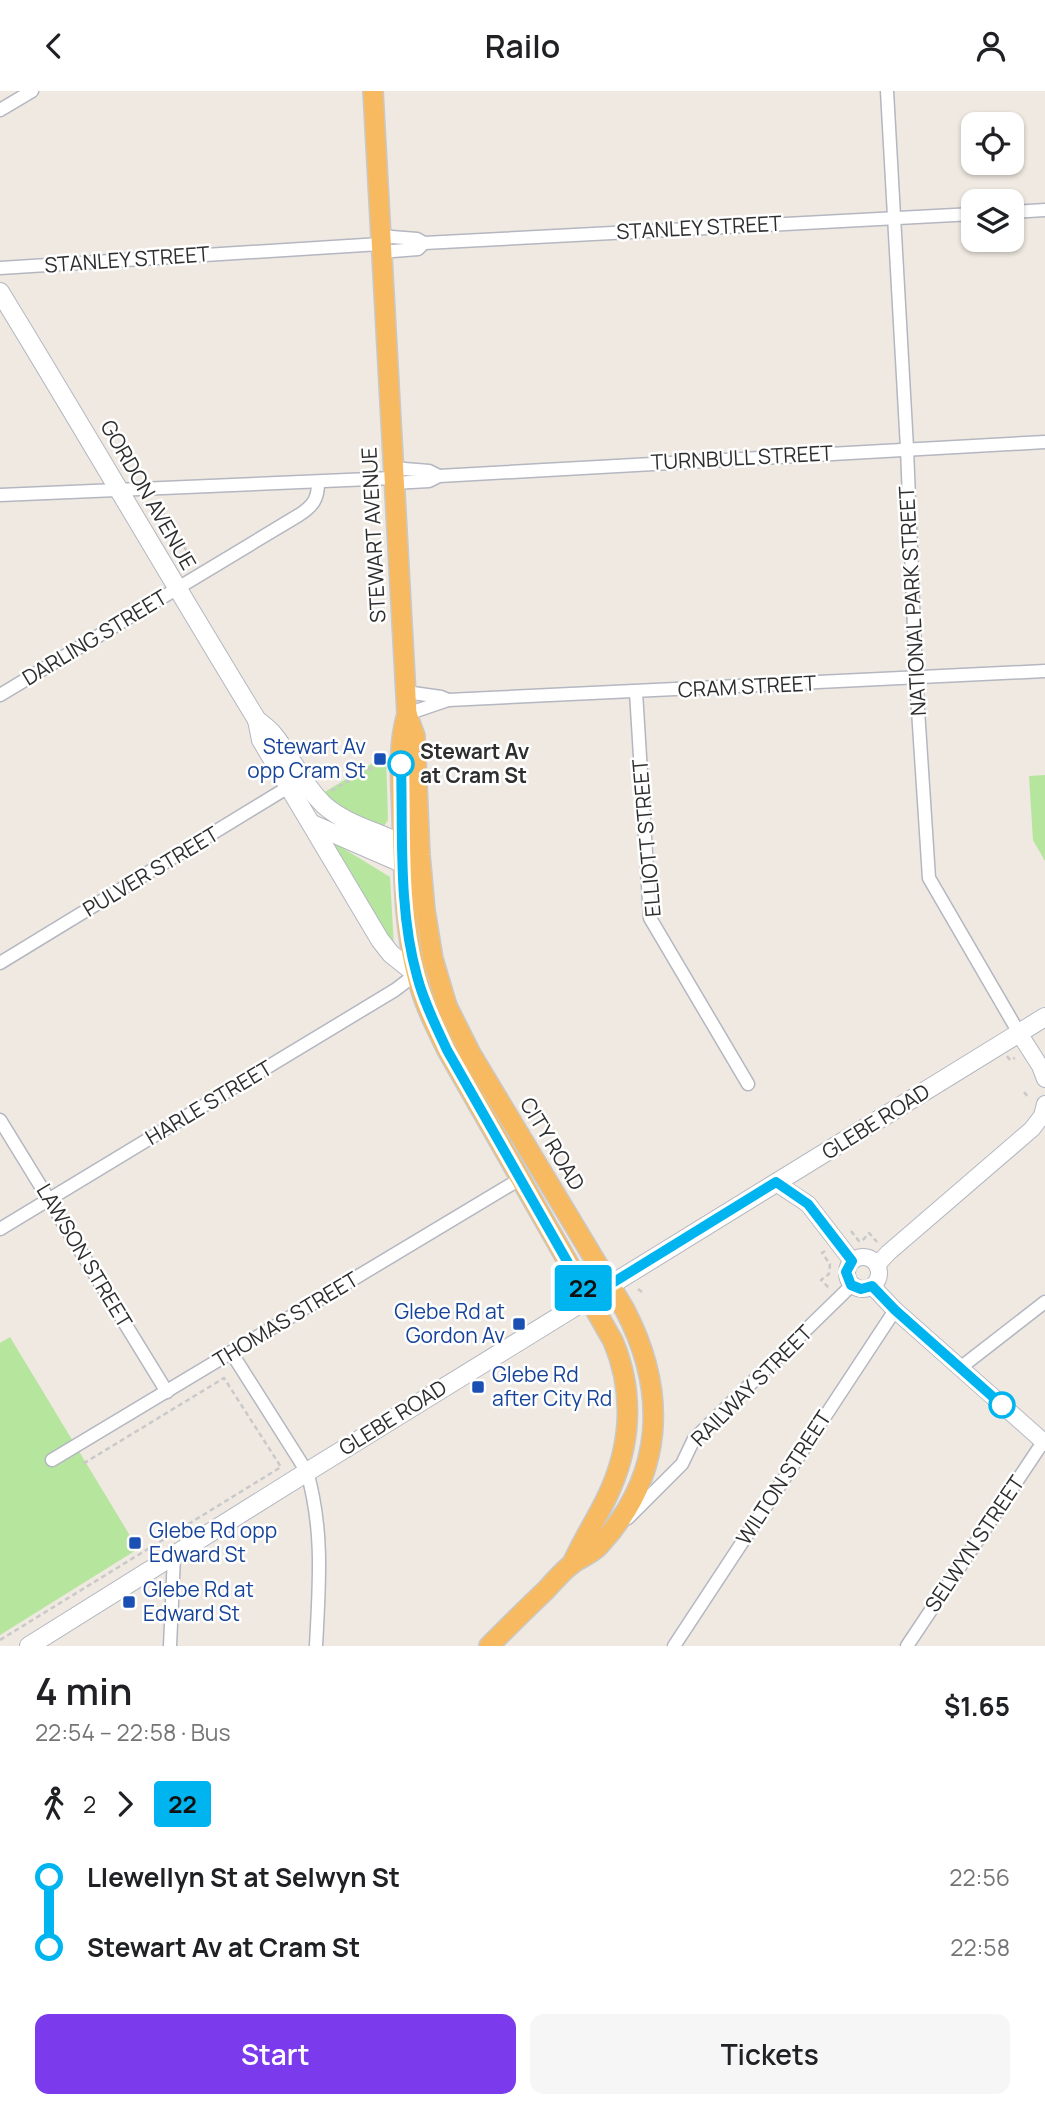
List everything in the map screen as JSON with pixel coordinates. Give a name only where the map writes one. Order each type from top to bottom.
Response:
[{"type":"highway","name":"STEWART AVENUE","points":[[373,91],[407,715],[400,737],[403,842],[412,859],[406,911],[416,974]]},
{"type":"highway","name":"CITY ROAD","points":[[407,715],[415,736],[412,859],[425,910],[433,959],[447,1006],[458,1030],[610,1285],[643,1349],[652,1385],[654,1421],[645,1469],[624,1514],[597,1549],[572,1564],[489,1646]]},
{"type":"highway","points":[[416,974],[427,1009],[447,1050],[588,1298]]},
{"type":"highway","name":"CITY ROAD","points":[[572,1564],[583,1538],[608,1496],[628,1424],[627,1385],[622,1364],[613,1341],[588,1298]]},
{"type":"main road","name":"GORDON AVENUE","points":[[0,292],[257,720],[273,733],[312,824],[380,940],[391,954],[416,974]]},
{"type":"main road","name":"GORDON AVENUE","points":[[295,783],[347,821],[403,842]]},
{"type":"main road","points":[[312,824],[412,859]]},
{"type":"main road","name":"GLEBE ROAD","points":[[30,1646],[1045,1017]]},
{"type":"street","points":[[0,110],[32,91]]},
{"type":"street","name":"NATIONAL PARK STREET","points":[[887,91],[916,679],[929,878],[1005,1005],[1040,1066],[1045,1080]]},
{"type":"street","points":[[1024,211],[1045,210]]},
{"type":"street","name":"STANLEY STREET","points":[[0,268],[380,244],[417,239],[424,243],[961,215]]},
{"type":"street","name":"TURNBULL STREET","points":[[0,495],[318,483],[393,477],[429,481],[439,476],[1045,442]]},
{"type":"street","name":"DARLING STREET","points":[[0,695],[306,510],[318,496],[318,483]]},
{"type":"street","name":"CRAM STREET","points":[[407,715],[449,701],[1045,671]]},
{"type":"street","name":"CRAM STREET","points":[[406,692],[441,697],[449,701]]},
{"type":"street","name":"ELLIOTT STREET","points":[[636,692],[650,918],[748,1084]]},
{"type":"street","name":"PULVER STREET","points":[[0,963],[295,783]]},
{"type":"street","name":"HARLE STREET","points":[[0,1229],[395,990],[416,974]]},
{"type":"street","points":[[877,1265],[1032,1129],[1042,1116],[1045,1104]]},
{"type":"street","name":"LAWSON STREET","points":[[0,1120],[167,1392]]},
{"type":"street","name":"THOMAS STREET","points":[[52,1460],[520,1179]]},
{"type":"street","points":[[776,1182],[808,1204],[852,1261]]},
{"type":"street","points":[[864,1256],[877,1265],[878,1277],[872,1286],[861,1289],[852,1285],[846,1272],[852,1261],[864,1256]]},
{"type":"street","name":"RAILWAY STREET","points":[[597,1549],[682,1464],[694,1439],[852,1285]]},
{"type":"street","points":[[872,1286],[895,1310],[1044,1442]]},
{"type":"street","points":[[960,1368],[1045,1302]]},
{"type":"street","name":"WILTON STREET","points":[[674,1646],[895,1310]]},
{"type":"street","points":[[231,1352],[307,1472],[317,1515],[321,1554],[316,1646]]},
{"type":"street","name":"SELWYN STREET","points":[[907,1646],[1044,1442]]},
{"type":"street","points":[[170,1646],[174,1556]]},
{"type":"path","points":[[155,505],[160,508],[193,562],[185,565]]},
{"type":"path","points":[[331,791],[380,763]]},
{"type":"path","points":[[1010,1060],[1015,1058]]},
{"type":"path","points":[[1024,1092],[1028,1097]]},
{"type":"path","points":[[851,1231],[859,1241],[869,1233],[879,1244]]},
{"type":"path","points":[[825,1251],[822,1253],[830,1264],[829,1274],[821,1280],[829,1289]]},
{"type":"path","points":[[638,1289],[642,1292]]},
{"type":"path","points":[[0,1640],[281,1467],[227,1378],[81,1465]]},
{"type":"green space","points":[[386,755],[388,820],[384,826],[377,829],[339,809],[323,793]]},
{"type":"green space","points":[[1045,775],[1045,861],[1033,840],[1029,776]]},
{"type":"green space","points":[[332,844],[390,877],[394,948]]},
{"type":"green space","points":[[10,1337],[138,1549],[0,1635],[0,1343]]},
{"type":"bus line","name":"22","points":[[401,764],[406,911],[416,974],[427,1009],[447,1050],[588,1298],[776,1182],[808,1204],[852,1261],[846,1272],[851,1285],[861,1289],[872,1286],[895,1310],[1002,1405]]},
{"type":"place","name":"Stewart Av opp Cram St","points":[[380,759]]},
{"type":"place","name":"Stewart Av at Cram St","points":[[401,764]]},
{"type":"place","name":"Glebe Rd at Gordon Av","points":[[519,1324]]},
{"type":"place","name":"Glebe Rd after City Rd","points":[[478,1387]]},
{"type":"place","name":"Glebe Rd opp Edward St","points":[[135,1543]]},
{"type":"place","name":"Glebe Rd at Edward St","points":[[129,1602]]}]
